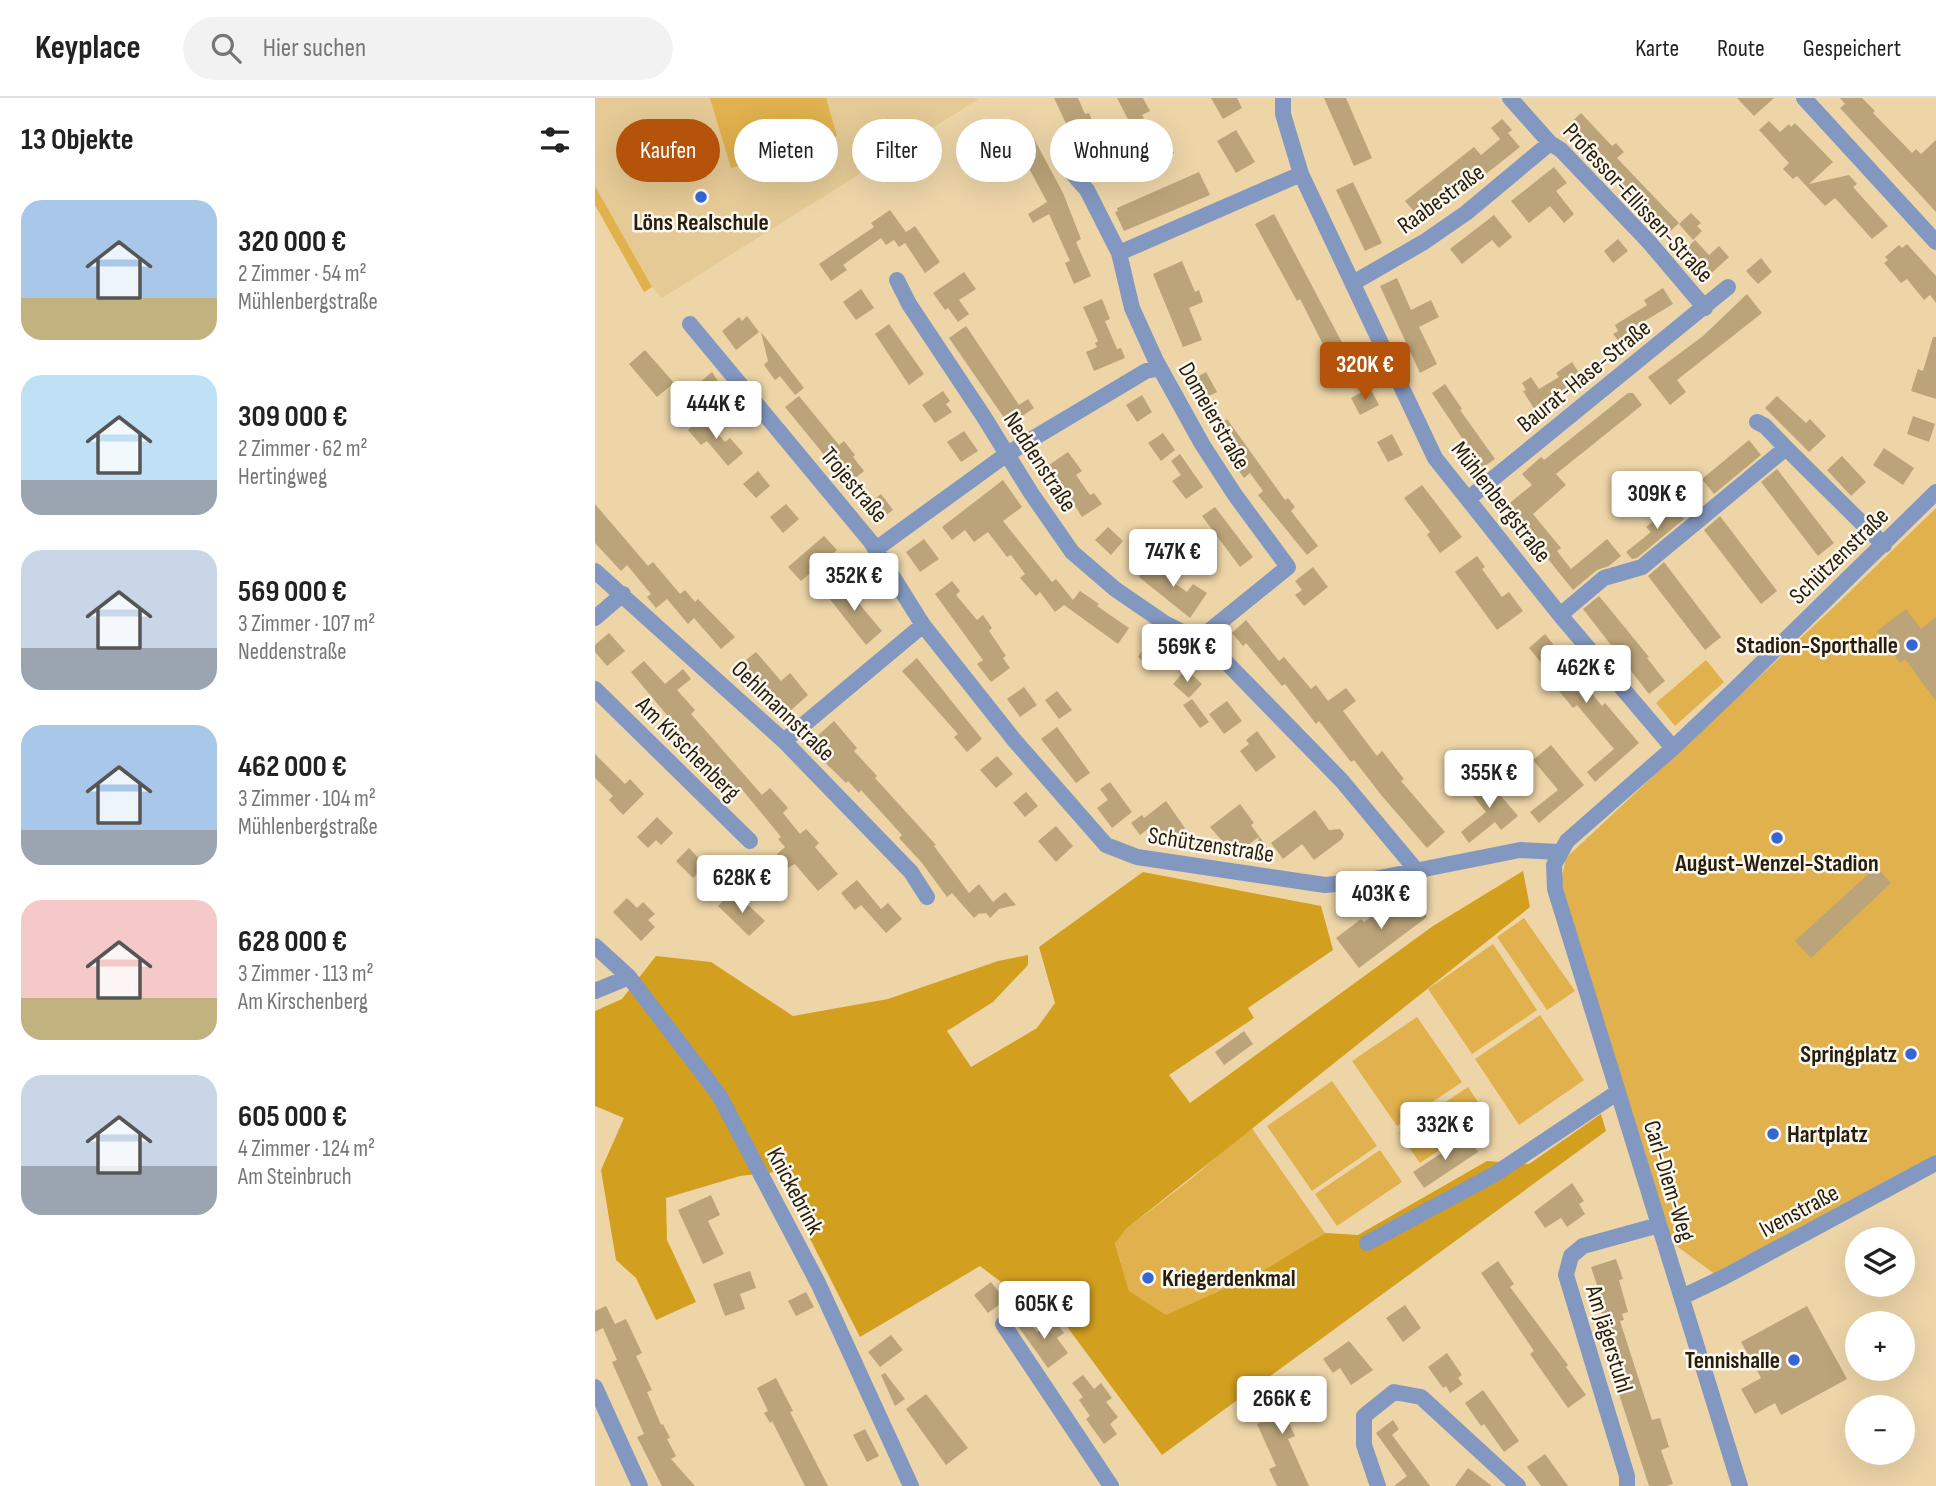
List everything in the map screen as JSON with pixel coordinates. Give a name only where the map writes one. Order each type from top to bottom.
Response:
[{"type":"street","name":"Mühlenbergstraße","points":[[1283,98],[1283,114],[1301,174],[1435,458],[1560,614],[1673,748]]},
{"type":"street","name":"Professor-Ellissen-Straße","points":[[1510,98],[1550,143],[1561,149],[1649,242],[1705,307]]},
{"type":"street","points":[[1804,98],[1936,242]]},
{"type":"street","name":"Raabestraße","points":[[1353,283],[1466,213],[1550,143]]},
{"type":"street","points":[[1119,253],[1301,174]]},
{"type":"street","name":"Domeierstraße","points":[[1080,182],[1087,190],[1119,253],[1132,307],[1160,368],[1222,475],[1288,567],[1198,640]]},
{"type":"street","name":"Neddenstraße","points":[[897,280],[909,304],[1072,552],[1125,596],[1166,625],[1198,640],[1223,659],[1342,781],[1417,871]]},
{"type":"street","name":"Baurat-Hase-Straße","points":[[1468,499],[1728,287]]},
{"type":"street","name":"Trojestraße","points":[[690,324],[876,549],[923,625],[1015,741],[1106,845]]},
{"type":"street","points":[[876,549],[1007,453],[1146,371],[1160,368]]},
{"type":"street","points":[[1757,422],[1765,426],[1884,545]]},
{"type":"street","points":[[1560,614],[1604,578],[1642,566],[1786,448]]},
{"type":"street","name":"Schützenstraße","points":[[1106,845],[1137,857],[1325,885],[1359,882],[1520,850],[1559,852],[1576,832],[1673,748],[1936,492]]},
{"type":"street","name":"Oehlmannstraße","points":[[595,570],[784,741],[911,872],[927,897]]},
{"type":"street","points":[[595,618],[623,594]]},
{"type":"street","points":[[784,741],[923,625]]},
{"type":"street","name":"Am Kirschenberg","points":[[595,689],[750,841]]},
{"type":"street","name":"Carl-Diem-Weg","points":[[1559,852],[1554,865],[1555,888],[1740,1486]]},
{"type":"street","name":"Knickebrink","points":[[595,946],[629,977],[719,1095],[818,1283],[911,1486]]},
{"type":"street","points":[[595,991],[629,977]]},
{"type":"street","points":[[1367,1243],[1495,1174],[1618,1092]]},
{"type":"street","name":"Ivenstraße","points":[[1682,1297],[1936,1163]]},
{"type":"street","name":"Am Jägerstuhl","points":[[1627,1486],[1627,1476],[1566,1275],[1571,1256],[1583,1246],[1659,1225]]},
{"type":"street","points":[[1003,1324],[1111,1486]]},
{"type":"street","points":[[595,1387],[640,1486]]},
{"type":"street","points":[[1378,1486],[1364,1445],[1364,1416],[1394,1392],[1421,1397],[1518,1486]]},
{"type":"shaded area","name":"Löns Realschule","points":[[595,98],[977,98],[942,122],[942,119],[852,119],[852,179],[662,298],[652,287],[595,186]]},
{"type":"shaded area","points":[[710,98],[826,98],[832,119],[734,119],[734,167],[731,168],[720,131],[720,119],[716,119]]},
{"type":"shaded area","points":[[595,186],[652,287],[644,292],[595,205]]},
{"type":"shaded area","points":[[1936,508],[1936,1154],[1716,1275],[1667,1239],[1561,882],[1566,858]]},
{"type":"shaded area","points":[[1706,660],[1724,682],[1675,726],[1656,703]]},
{"type":"shaded area","points":[[1523,871],[1530,907],[1126,1229],[1115,1243],[1129,1291],[1166,1315],[1257,1274],[1325,1233],[1358,1235],[1487,1161],[1529,1164],[1601,1114],[1606,1131],[1162,1455],[1051,1305],[1025,1300],[980,1266],[860,1337],[776,1172],[740,1176],[666,1198],[667,1240],[696,1302],[656,1320],[636,1278],[616,1260],[601,1170],[624,1118],[595,1106],[595,1011],[622,999],[656,956],[711,962],[793,1016],[888,999],[998,961],[1028,955],[1028,965],[993,1002],[947,1031],[971,1067],[1037,1028],[1055,1003],[1039,947],[1143,872],[1321,906],[1333,950],[1248,1008],[1254,1018],[1169,1075],[1190,1103],[1433,926]]},
{"type":"shaded area","points":[[1524,918],[1575,991],[1547,1010],[1497,937]]},
{"type":"shaded area","points":[[1493,944],[1537,1010],[1472,1054],[1428,989]]},
{"type":"shaded area","points":[[1540,1015],[1584,1080],[1519,1125],[1475,1059]]},
{"type":"shaded area","points":[[1417,1017],[1462,1082],[1397,1126],[1352,1061]]},
{"type":"shaded area","points":[[1332,1081],[1377,1146],[1312,1191],[1267,1126]]},
{"type":"shaded area","points":[[1468,1087],[1488,1117],[1420,1163],[1399,1133]]},
{"type":"shaded area","points":[[1251,1127],[1325,1233],[1257,1274],[1165,1316],[1129,1291],[1115,1242],[1126,1229],[1191,1179]]},
{"type":"shaded area","points":[[1380,1150],[1402,1182],[1337,1226],[1315,1194]]},
{"type":"building","points":[[1054,98],[1078,98],[1085,114],[1089,113],[1092,119],[1064,119]]},
{"type":"building","points":[[1117,98],[1143,98],[1150,111],[1142,115],[1142,119],[1128,119]]},
{"type":"building","points":[[1211,98],[1237,98],[1242,108],[1223,119]]},
{"type":"building","points":[[1324,98],[1346,98],[1372,158],[1354,166]]},
{"type":"building","points":[[1737,98],[1774,98],[1754,116]]},
{"type":"building","points":[[1840,98],[1862,98],[1912,153],[1916,149],[1921,154],[1936,140],[1936,212],[1840,108],[1845,104]]},
{"type":"building","points":[[1581,113],[1612,146],[1616,143],[1624,152],[1617,158],[1679,223],[1664,237],[1603,172],[1611,164],[1595,147],[1590,151],[1567,126]]},
{"type":"building","points":[[1502,119],[1512,130],[1508,133],[1520,147],[1424,223],[1405,201],[1474,147],[1481,155],[1505,135],[1500,139],[1491,128]]},
{"type":"building","points":[[1769,121],[1780,132],[1789,124],[1791,127],[1795,123],[1833,162],[1809,184],[1849,175],[1857,184],[1853,187],[1888,226],[1872,239],[1835,198],[1825,206],[1797,176],[1793,179],[1783,169],[1789,163],[1759,130]]},
{"type":"building","points":[[1236,130],[1255,162],[1236,173],[1217,141]]},
{"type":"building","points":[[1036,142],[1050,169],[1050,182],[1057,182],[1063,193],[1081,239],[1076,242],[1091,276],[1074,284],[1065,263],[1070,261],[1049,214],[1033,223],[1028,214],[1047,202],[1036,181]]},
{"type":"building","points":[[1554,167],[1567,183],[1556,191],[1574,214],[1564,223],[1550,206],[1529,223],[1511,201]]},
{"type":"building","points":[[1199,172],[1210,195],[1124,231],[1115,212],[1118,211],[1117,208]]},
{"type":"building","points":[[1353,182],[1382,243],[1365,251],[1336,190]]},
{"type":"building","points":[[890,210],[906,232],[915,226],[940,262],[925,273],[905,243],[899,247],[894,240],[886,245],[881,238],[843,265],[847,270],[831,281],[819,264],[874,227],[871,223]]},
{"type":"building","points":[[1691,213],[1701,223],[1697,226],[1702,231],[1693,240],[1679,224]]},
{"type":"building","points":[[1274,214],[1356,369],[1340,378],[1300,299],[1297,301],[1255,224]]},
{"type":"building","points":[[1494,215],[1512,237],[1499,248],[1492,240],[1462,264],[1450,249]]},
{"type":"building","points":[[1618,239],[1628,251],[1613,263],[1604,251]]},
{"type":"building","points":[[1695,240],[1709,255],[1719,246],[1729,257],[1705,279],[1682,253]]},
{"type":"building","points":[[1907,244],[1936,276],[1936,303],[1930,295],[1924,300],[1907,279],[1901,283],[1884,263],[1888,260],[1885,257],[1899,245],[1902,248]]},
{"type":"building","points":[[1761,258],[1772,272],[1758,284],[1746,271]]},
{"type":"building","points":[[1182,261],[1195,292],[1199,290],[1203,302],[1189,308],[1202,340],[1183,347],[1153,274]]},
{"type":"building","points":[[964,272],[976,289],[959,300],[969,314],[958,322],[933,293]]},
{"type":"building","points":[[1397,278],[1411,310],[1431,300],[1439,317],[1419,327],[1437,364],[1420,373],[1380,286]]},
{"type":"building","points":[[1663,288],[1673,304],[1643,322],[1638,327],[1641,331],[1621,344],[1613,334],[1618,331],[1615,325],[1647,305],[1644,300]]},
{"type":"building","points":[[861,289],[874,308],[856,320],[843,302]]},
{"type":"building","points":[[1747,294],[1762,313],[1677,380],[1686,392],[1670,405],[1648,377],[1703,336]]},
{"type":"building","points":[[1102,299],[1110,319],[1105,321],[1117,349],[1121,348],[1125,358],[1094,371],[1086,352],[1097,347],[1095,343],[1098,341],[1083,307]]},
{"type":"building","points":[[747,316],[759,332],[736,350],[722,331],[739,317],[742,321]]},
{"type":"building","points":[[889,324],[924,374],[909,385],[875,334]]},
{"type":"building","points":[[966,326],[1019,405],[1028,399],[1034,408],[1009,425],[949,338]]},
{"type":"building","points":[[761,332],[804,388],[795,395],[780,376],[775,380],[764,365],[768,361]]},
{"type":"building","points":[[1933,337],[1936,337],[1936,399],[1911,391],[1918,369],[1923,371]]},
{"type":"building","points":[[645,350],[674,383],[657,397],[629,364]]},
{"type":"building","points":[[1572,362],[1582,378],[1548,399],[1550,403],[1536,412],[1523,391],[1526,390],[1522,383],[1531,377],[1539,389],[1559,377],[1556,373]]},
{"type":"building","points":[[712,372],[723,389],[713,398],[699,383]]},
{"type":"building","points":[[1206,372],[1217,392],[1199,401],[1189,381]]},
{"type":"building","points":[[1445,384],[1495,459],[1482,468],[1432,393]]},
{"type":"building","points":[[1370,388],[1379,405],[1360,415],[1351,398]]},
{"type":"building","points":[[943,391],[950,401],[946,404],[952,412],[935,423],[922,405]]},
{"type":"building","points":[[1628,393],[1633,393],[1642,405],[1556,474],[1566,485],[1533,514],[1561,548],[1557,551],[1571,569],[1607,539],[1621,556],[1609,566],[1597,570],[1573,590],[1548,559],[1544,562],[1501,510],[1532,485],[1522,474],[1541,457],[1544,460]]},
{"type":"building","points":[[1142,395],[1152,412],[1137,422],[1126,405]]},
{"type":"building","points":[[799,396],[839,445],[844,441],[864,471],[848,484],[785,407]]},
{"type":"building","points":[[1777,396],[1806,423],[1810,419],[1826,436],[1809,452],[1765,408]]},
{"type":"building","points":[[1913,416],[1935,424],[1929,442],[1907,434]]},
{"type":"building","points":[[703,417],[725,442],[730,438],[743,453],[728,466],[707,441],[701,445],[688,430]]},
{"type":"building","points":[[1227,419],[1285,500],[1288,498],[1295,507],[1291,511],[1318,546],[1307,555],[1258,495],[1263,491],[1250,473],[1244,478],[1231,460],[1234,458],[1213,429]]},
{"type":"building","points":[[964,431],[978,451],[961,462],[947,442]]},
{"type":"building","points":[[1163,433],[1175,450],[1161,461],[1148,443]]},
{"type":"building","points":[[1392,434],[1403,455],[1388,462],[1377,442]]},
{"type":"building","points":[[1749,440],[1761,455],[1714,494],[1702,479]]},
{"type":"building","points":[[1884,448],[1914,468],[1903,485],[1873,465]]},
{"type":"building","points":[[1068,452],[1082,471],[1076,475],[1090,495],[1094,493],[1102,504],[1082,517],[1049,465]]},
{"type":"building","points":[[1180,454],[1203,487],[1186,499],[1172,481],[1181,475],[1171,461]]},
{"type":"building","points":[[1842,456],[1866,482],[1851,496],[1827,470]]},
{"type":"building","points":[[1777,469],[1834,543],[1818,556],[1761,482]]},
{"type":"building","points":[[758,471],[770,486],[756,498],[743,484]]},
{"type":"building","points":[[1003,480],[1022,507],[1003,521],[1052,582],[1056,579],[1073,600],[1080,591],[1129,628],[1118,644],[1064,605],[1055,612],[1040,592],[1036,596],[1020,578],[1025,574],[1011,555],[1007,557],[988,532],[974,542],[965,530],[952,540],[942,527]]},
{"type":"building","points":[[1422,485],[1462,537],[1440,553],[1427,535],[1430,532],[1404,498]]},
{"type":"building","points":[[881,494],[893,510],[878,521],[866,506]]},
{"type":"building","points":[[595,504],[648,566],[653,562],[680,594],[685,590],[695,602],[698,599],[735,637],[721,649],[694,618],[688,624],[667,599],[656,608],[647,597],[651,594],[627,565],[621,571],[595,543]]},
{"type":"building","points":[[786,504],[799,519],[783,533],[770,517]]},
{"type":"building","points":[[1673,505],[1684,519],[1637,558],[1632,559],[1626,552],[1651,532],[1646,527]]},
{"type":"building","points":[[1215,507],[1253,557],[1240,567],[1202,516]]},
{"type":"building","points":[[1720,516],[1777,591],[1761,604],[1704,530]]},
{"type":"building","points":[[1108,527],[1123,541],[1111,555],[1095,540]]},
{"type":"building","points":[[824,536],[837,550],[801,581],[788,567]]},
{"type":"building","points":[[924,539],[939,559],[920,572],[906,552]]},
{"type":"building","points":[[1477,556],[1485,567],[1482,569],[1502,597],[1509,592],[1523,611],[1497,630],[1455,572]]},
{"type":"building","points":[[1664,562],[1721,637],[1705,650],[1648,576]]},
{"type":"building","points":[[1163,563],[1173,570],[1167,578],[1187,592],[1193,584],[1207,593],[1190,618],[1139,577],[1149,564],[1157,570]]},
{"type":"building","points":[[1313,567],[1328,587],[1304,606],[1295,595],[1302,590],[1295,581]]},
{"type":"building","points":[[840,581],[882,631],[866,645],[825,593]]},
{"type":"building","points":[[952,581],[960,591],[956,595],[977,620],[983,615],[992,628],[989,631],[1006,656],[1003,658],[1010,668],[991,682],[977,664],[983,660],[935,594]]},
{"type":"building","points":[[1599,596],[1665,681],[1649,694],[1583,609]]},
{"type":"building","name":"Stadion-Sporthalle","points":[[1906,609],[1921,629],[1936,617],[1936,701],[1905,659],[1900,663],[1877,631]]},
{"type":"building","points":[[1246,620],[1279,661],[1284,657],[1311,689],[1316,685],[1328,701],[1346,688],[1356,701],[1343,711],[1377,756],[1382,751],[1404,779],[1401,781],[1445,832],[1427,848],[1354,760],[1351,762],[1319,721],[1316,724],[1285,684],[1282,686],[1246,643],[1243,646],[1232,633]]},
{"type":"building","points":[[609,633],[625,651],[607,666],[595,652],[595,645]]},
{"type":"building","points":[[1545,634],[1602,706],[1605,703],[1639,743],[1595,782],[1587,772],[1614,749],[1577,705],[1573,708],[1550,680],[1553,677],[1529,648]]},
{"type":"building","points":[[1148,642],[1166,654],[1155,670],[1138,657]]},
{"type":"building","points":[[756,652],[781,681],[790,673],[808,695],[789,712],[774,694],[766,701],[758,692],[761,689],[741,664]]},
{"type":"building","points":[[917,658],[982,739],[967,752],[954,737],[958,734],[902,671]]},
{"type":"building","points":[[644,661],[665,684],[683,669],[691,679],[677,690],[695,710],[691,714],[762,795],[770,788],[788,808],[783,813],[800,834],[806,829],[819,843],[815,847],[838,874],[818,891],[795,864],[783,870],[775,861],[780,857],[777,854],[785,847],[778,839],[781,837],[740,787],[732,794],[684,740],[686,738],[631,672]]},
{"type":"building","points":[[1186,669],[1202,684],[1189,698],[1173,684]]},
{"type":"building","points":[[1024,687],[1037,705],[1020,717],[1007,699]]},
{"type":"building","points":[[1057,691],[1072,710],[1059,719],[1045,700]]},
{"type":"building","points":[[1192,699],[1209,722],[1200,728],[1183,705]]},
{"type":"building","points":[[1227,701],[1242,721],[1224,734],[1209,714]]},
{"type":"building","points":[[834,721],[857,748],[854,751],[877,776],[875,778],[936,845],[934,846],[969,893],[979,884],[993,902],[1005,892],[1016,905],[999,909],[990,918],[986,913],[979,914],[983,910],[974,918],[952,893],[947,897],[899,838],[902,835],[861,790],[859,793],[848,781],[846,783],[807,745]]},
{"type":"building","points":[[1057,727],[1090,773],[1076,783],[1041,739]]},
{"type":"building","points":[[1257,731],[1276,757],[1256,772],[1240,751],[1249,744],[1246,740]]},
{"type":"building","points":[[1551,745],[1584,785],[1539,823],[1530,812],[1558,790],[1533,760]]},
{"type":"building","points":[[595,754],[625,784],[630,779],[644,794],[623,815],[609,800],[613,796],[595,778]]},
{"type":"building","points":[[997,756],[1013,774],[996,788],[980,770]]},
{"type":"building","points":[[1485,777],[1518,816],[1501,830],[1495,822],[1469,843],[1461,832],[1486,812],[1469,791]]},
{"type":"building","points":[[1110,782],[1132,812],[1112,828],[1097,808],[1108,800],[1100,789]]},
{"type":"building","points":[[1026,792],[1038,806],[1025,817],[1013,803]]},
{"type":"building","points":[[1166,801],[1185,828],[1166,842],[1153,825],[1140,835],[1131,823],[1142,815],[1144,818]]},
{"type":"building","points":[[1240,804],[1269,850],[1266,862],[1254,859],[1259,837],[1234,855],[1210,827]]},
{"type":"building","points":[[1315,810],[1329,830],[1340,829],[1344,834],[1342,839],[1314,860],[1302,844],[1283,859],[1271,843]]},
{"type":"building","points":[[657,817],[673,833],[661,845],[656,840],[648,848],[637,837]]},
{"type":"building","points":[[1056,826],[1073,846],[1056,862],[1038,841]]},
{"type":"building","points":[[689,848],[706,866],[693,878],[676,861]]},
{"type":"building","points":[[1876,867],[1891,883],[1811,958],[1795,941]]},
{"type":"building","points":[[857,880],[881,909],[888,903],[902,919],[886,933],[861,905],[855,910],[841,893]]},
{"type":"building","points":[[1409,893],[1427,917],[1359,968],[1336,938],[1361,919],[1364,922],[1372,916],[1374,920]]},
{"type":"building","points":[[730,894],[740,903],[743,900],[765,921],[749,936],[718,906]]},
{"type":"building","points":[[627,898],[637,908],[643,902],[655,914],[648,920],[655,927],[641,941],[613,912]]},
{"type":"building","points":[[1244,1031],[1253,1044],[1224,1065],[1215,1052]]},
{"type":"building","points":[[1467,1136],[1478,1152],[1424,1188],[1413,1172]]},
{"type":"building","points":[[1572,1183],[1584,1201],[1579,1204],[1585,1214],[1567,1227],[1561,1218],[1545,1228],[1534,1212]]},
{"type":"building","points":[[711,1195],[720,1215],[708,1221],[724,1254],[703,1264],[678,1210]]},
{"type":"building","points":[[1616,1259],[1623,1279],[1619,1280],[1628,1312],[1622,1314],[1624,1320],[1620,1321],[1652,1420],[1660,1418],[1669,1447],[1661,1450],[1673,1484],[1666,1486],[1649,1486],[1596,1316],[1602,1314],[1597,1301],[1602,1300],[1591,1267]]},
{"type":"building","points":[[1498,1261],[1514,1284],[1510,1287],[1568,1365],[1566,1367],[1586,1395],[1568,1408],[1530,1354],[1534,1351],[1481,1273]]},
{"type":"building","points":[[750,1271],[756,1288],[740,1294],[745,1309],[725,1316],[713,1284]]},
{"type":"building","points":[[991,1282],[1005,1300],[988,1313],[974,1295]]},
{"type":"building","points":[[806,1292],[814,1307],[796,1316],[788,1301]]},
{"type":"building","points":[[1405,1305],[1421,1328],[1403,1342],[1386,1318]]},
{"type":"building","points":[[606,1306],[615,1324],[626,1319],[642,1353],[636,1356],[652,1390],[647,1392],[676,1456],[671,1459],[695,1486],[662,1486],[637,1437],[644,1434],[612,1362],[617,1360],[603,1328],[595,1332],[595,1311]]},
{"type":"building","name":"Tennishalle","points":[[1807,1306],[1845,1375],[1845,1380],[1781,1415],[1775,1403],[1755,1414],[1741,1389],[1761,1378],[1741,1342]]},
{"type":"building","points":[[1024,1315],[1037,1332],[1054,1320],[1064,1333],[1057,1338],[1068,1353],[1048,1368],[1015,1322]]},
{"type":"building","points":[[891,1335],[903,1350],[880,1367],[868,1352]]},
{"type":"building","points":[[1349,1341],[1373,1370],[1351,1385],[1340,1368],[1333,1373],[1323,1359]]},
{"type":"building","points":[[1447,1353],[1462,1375],[1458,1378],[1463,1384],[1450,1393],[1446,1386],[1443,1388],[1428,1367]]},
{"type":"building","points":[[885,1373],[905,1399],[895,1406],[881,1375]]},
{"type":"building","points":[[1083,1375],[1094,1389],[1101,1383],[1112,1398],[1106,1402],[1118,1417],[1110,1424],[1117,1434],[1104,1444],[1086,1419],[1090,1416],[1079,1400],[1083,1397],[1072,1383]]},
{"type":"building","points":[[776,1378],[793,1411],[790,1412],[828,1486],[805,1486],[772,1421],[770,1423],[764,1413],[768,1411],[757,1388]]},
{"type":"building","points":[[1293,1383],[1304,1398],[1297,1404],[1299,1407],[1286,1417],[1295,1436],[1288,1439],[1309,1486],[1277,1486],[1269,1469],[1276,1466],[1257,1424],[1264,1421],[1257,1406],[1283,1386],[1285,1389]]},
{"type":"building","points":[[1483,1390],[1519,1441],[1504,1452],[1465,1403]]},
{"type":"building","points":[[926,1394],[968,1448],[946,1465],[906,1409]]},
{"type":"building","points":[[1393,1420],[1399,1429],[1392,1435],[1430,1486],[1394,1486],[1407,1476],[1376,1433]]},
{"type":"building","points":[[865,1429],[879,1456],[867,1462],[853,1435]]},
{"type":"building","points":[[1545,1454],[1568,1486],[1541,1486],[1527,1467]]},
{"type":"building","points":[[1468,1468],[1492,1486],[1455,1486]]},
{"type":"place","name":"Löns Realschule","points":[[701,197]]},
{"type":"place","name":"Stadion-Sporthalle","points":[[1912,645]]},
{"type":"place","name":"August-Wenzel-Stadion","points":[[1777,838]]},
{"type":"place","name":"Springplatz","points":[[1911,1054]]},
{"type":"place","name":"Hartplatz","points":[[1773,1134]]},
{"type":"place","name":"Kriegerdenkmal","points":[[1148,1278]]},
{"type":"place","name":"Tennishalle","points":[[1794,1360]]}]
